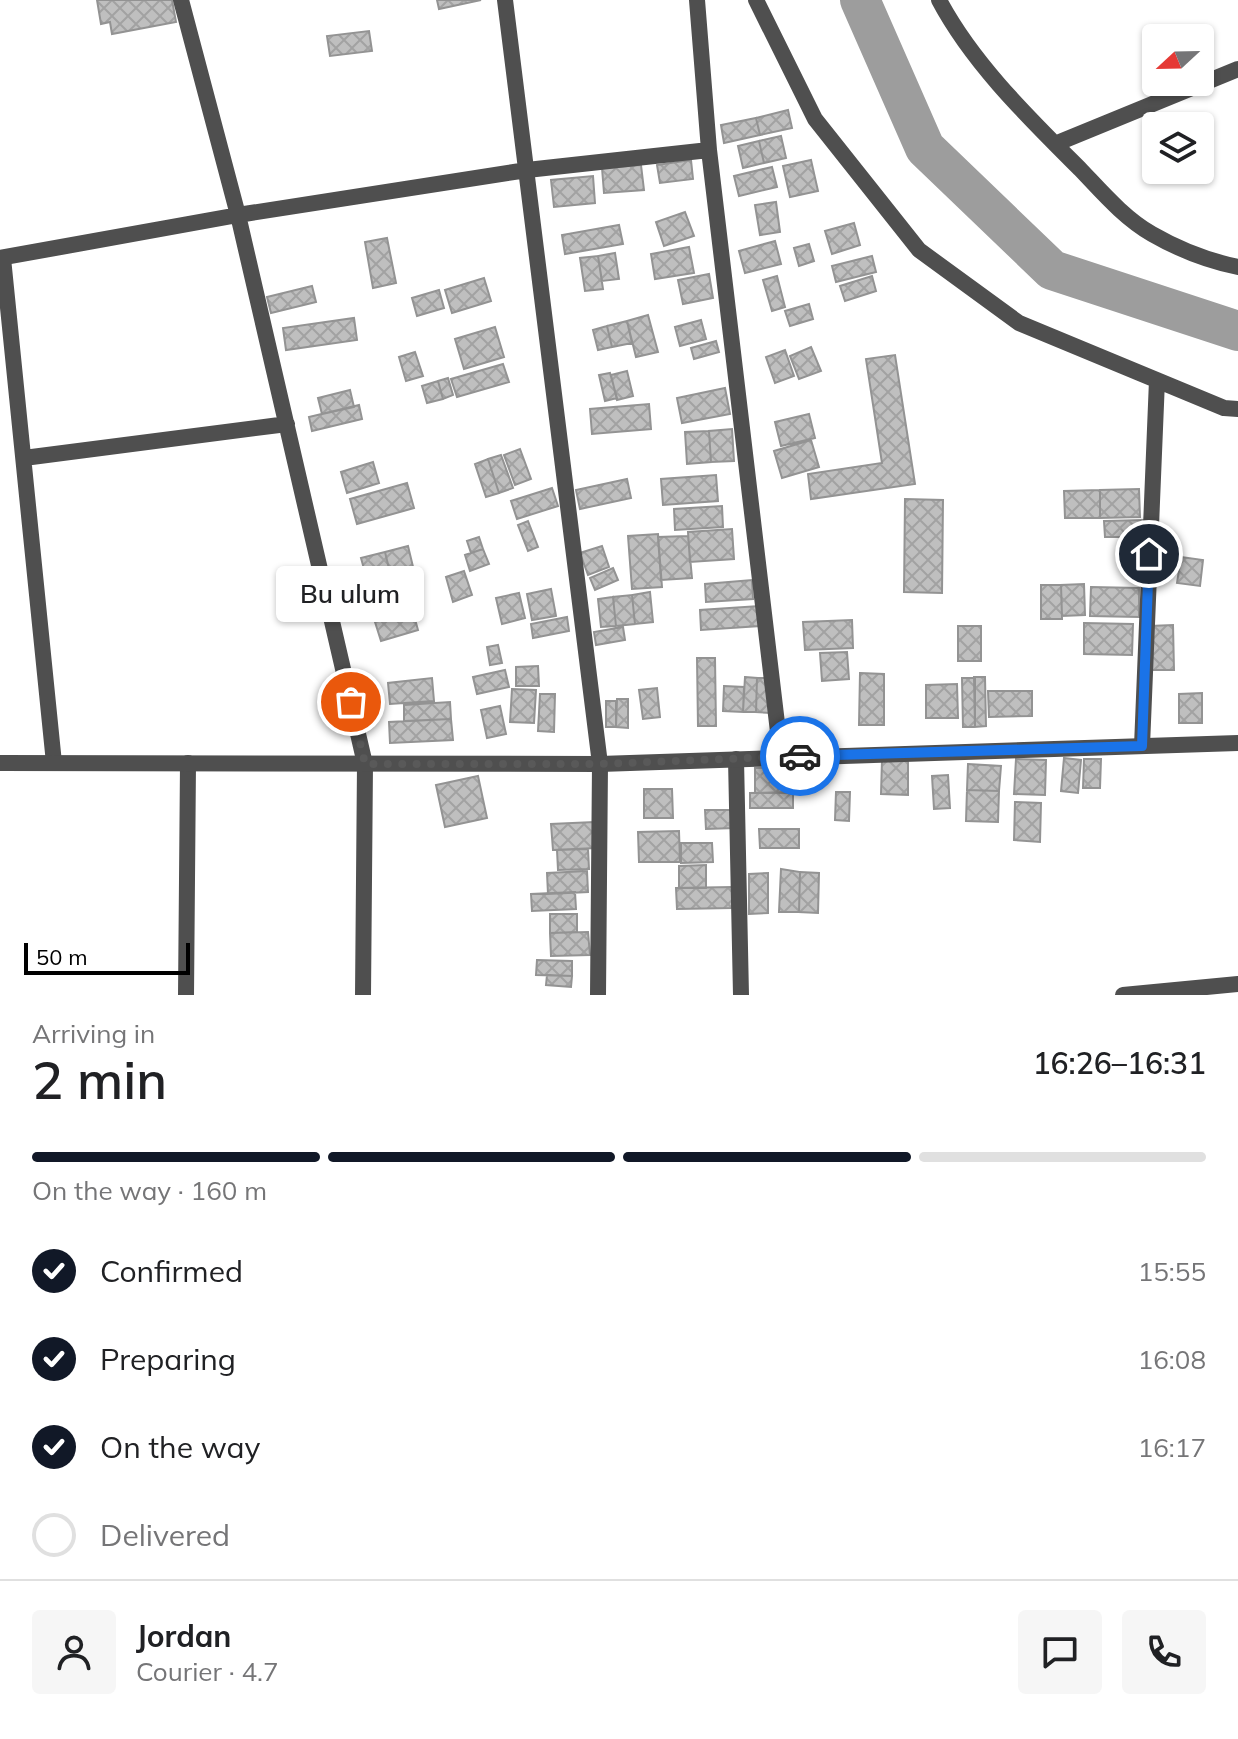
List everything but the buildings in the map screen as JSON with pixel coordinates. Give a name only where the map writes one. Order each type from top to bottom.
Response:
[{"type":"street","points":[[181,0],[238,215],[365,764],[363,995]]},
{"type":"street","points":[[505,0],[600,764],[598,995]]},
{"type":"street","points":[[697,0],[709,150],[781,757]]},
{"type":"street","points":[[756,0],[815,119],[919,250],[1019,323],[1224,408],[1238,409]]},
{"type":"street","points":[[939,0],[983,66],[1120,211],[1150,233],[1178,247],[1238,267]]},
{"type":"street","points":[[1055,144],[1238,69]]},
{"type":"street","points":[[54,763],[2,258],[238,215],[527,170],[709,150]]},
{"type":"street","points":[[1142,746],[1157,380]]},
{"type":"street","points":[[24,458],[287,424]]},
{"type":"street","points":[[0,763],[600,764],[1238,743],[1238,749]]},
{"type":"street","points":[[736,759],[741,995]]},
{"type":"street","points":[[186,995],[188,763]]},
{"type":"street","points":[[1123,995],[1238,984]]},
{"type":"waterway","points":[[860,0],[925,148],[1052,270],[1238,331]]},
{"type":"way so far","points":[[351,702],[365,764],[600,764],[800,756]]},
{"type":"place","name":"Bu ulum","points":[[351,702]]},
{"type":"route","points":[[800,756],[1142,746],[1149,554]]}]
